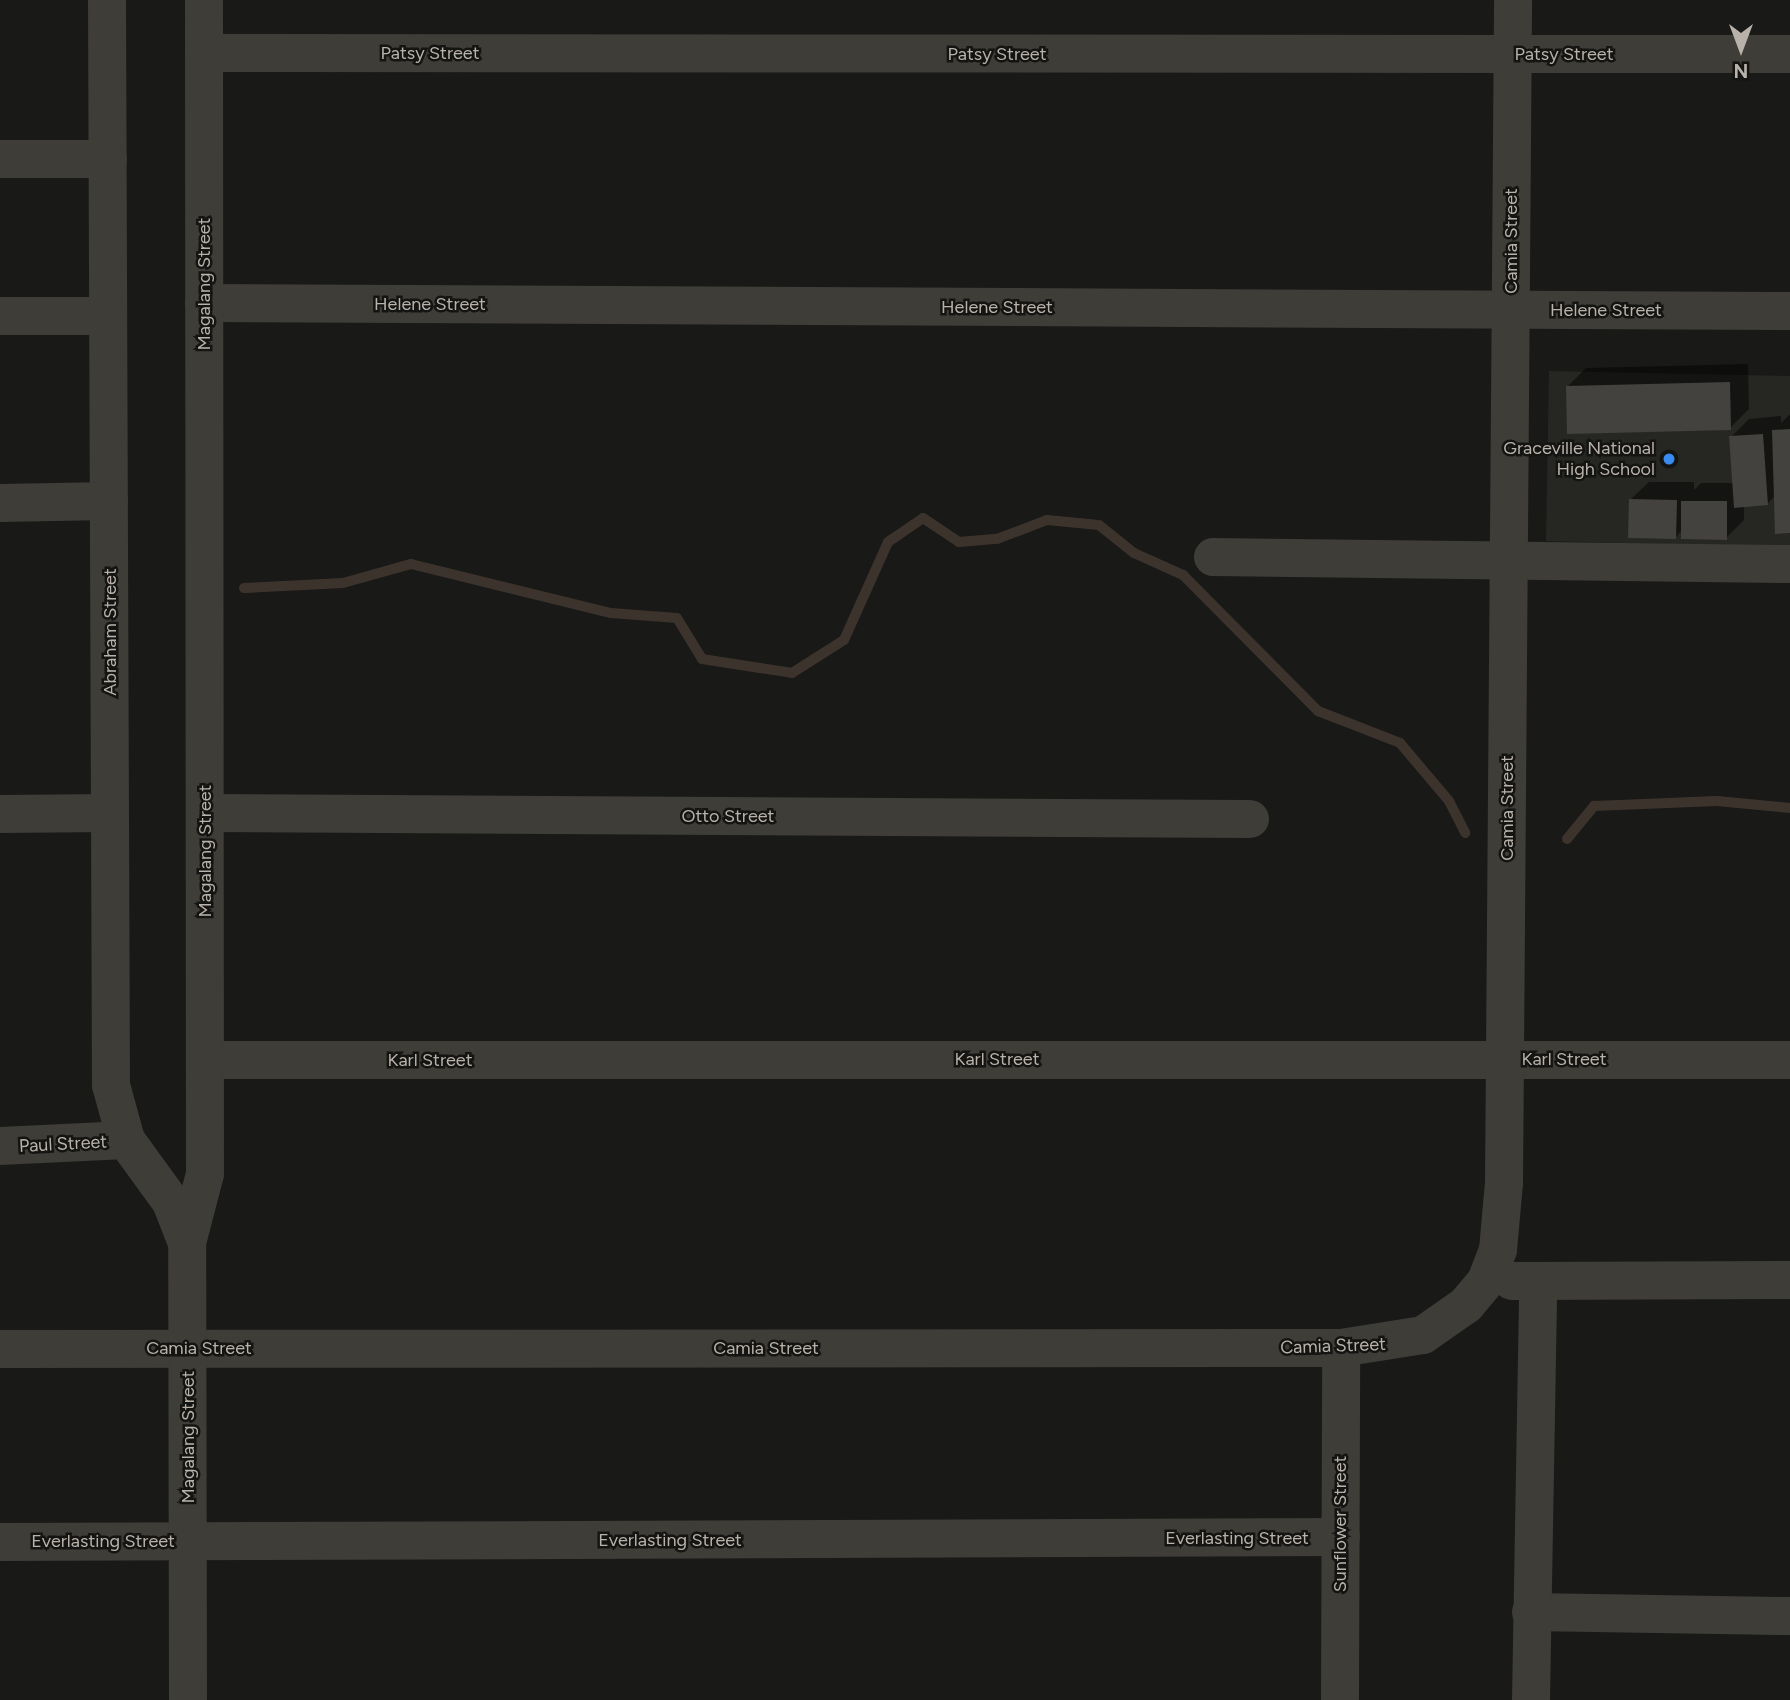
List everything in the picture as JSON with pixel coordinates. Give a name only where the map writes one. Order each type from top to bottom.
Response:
[{"type":"street","name":"Abraham Street","points":[[107,0],[111,1085],[126,1140],[171,1202],[187,1243]]},
{"type":"street","name":"Magalang Street","points":[[188,1700],[187,1243],[204,1191],[204,0]]},
{"type":"street","name":"Camia Street","points":[[0,1349],[1340,1348],[1423,1335],[1466,1305],[1486,1281],[1502,1218],[1506,1059],[1513,0]]},
{"type":"street","name":"Patsy Street","points":[[204,53],[1790,54]]},
{"type":"street","points":[[0,159],[108,159]]},
{"type":"street","name":"Helene Street","points":[[204,303],[1790,311]]},
{"type":"street","points":[[0,316],[108,316]]},
{"type":"street","points":[[0,503],[109,501]]},
{"type":"street","points":[[1213,557],[1790,564]]},
{"type":"street","points":[[0,814],[110,813]]},
{"type":"street","name":"Otto Street","points":[[205,813],[1251,819]]},
{"type":"street","name":"Karl Street","points":[[205,1060],[1790,1060]]},
{"type":"street","name":"Paul Street","points":[[0,1146],[126,1140]]},
{"type":"street","points":[[1486,1281],[1790,1280]]},
{"type":"street","points":[[1531,1700],[1538,1281]]},
{"type":"street","name":"Sunflower Street","points":[[1340,1348],[1340,1700]]},
{"type":"street","name":"Everlasting Street","points":[[0,1542],[1340,1537]]},
{"type":"street","points":[[1531,1612],[1790,1616]]},
{"type":"shaded area","name":"Graceville National High School","points":[[1549,371],[1790,376],[1790,547],[1546,541]]},
{"type":"building","points":[[1730,382],[1731,430],[1567,434],[1566,386]]},
{"type":"building","points":[[1790,429],[1790,533],[1775,534],[1772,430]]},
{"type":"building","points":[[1763,434],[1768,505],[1734,508],[1729,436]]},
{"type":"building","points":[[1629,499],[1677,500],[1676,539],[1628,538]]},
{"type":"building","points":[[1681,501],[1727,501],[1727,540],[1681,539]]},
{"type":"waterway","points":[[244,588],[343,583],[411,564],[611,613],[677,618],[702,659],[792,673],[844,640],[888,542],[923,518],[959,542],[997,539],[1047,520],[1099,525],[1134,553],[1183,575],[1318,711],[1400,743],[1449,801],[1465,833]]},
{"type":"waterway","points":[[1567,839],[1594,806],[1717,801],[1790,808]]},
{"type":"place","name":"Graceville National High School","points":[[1669,459]]}]
